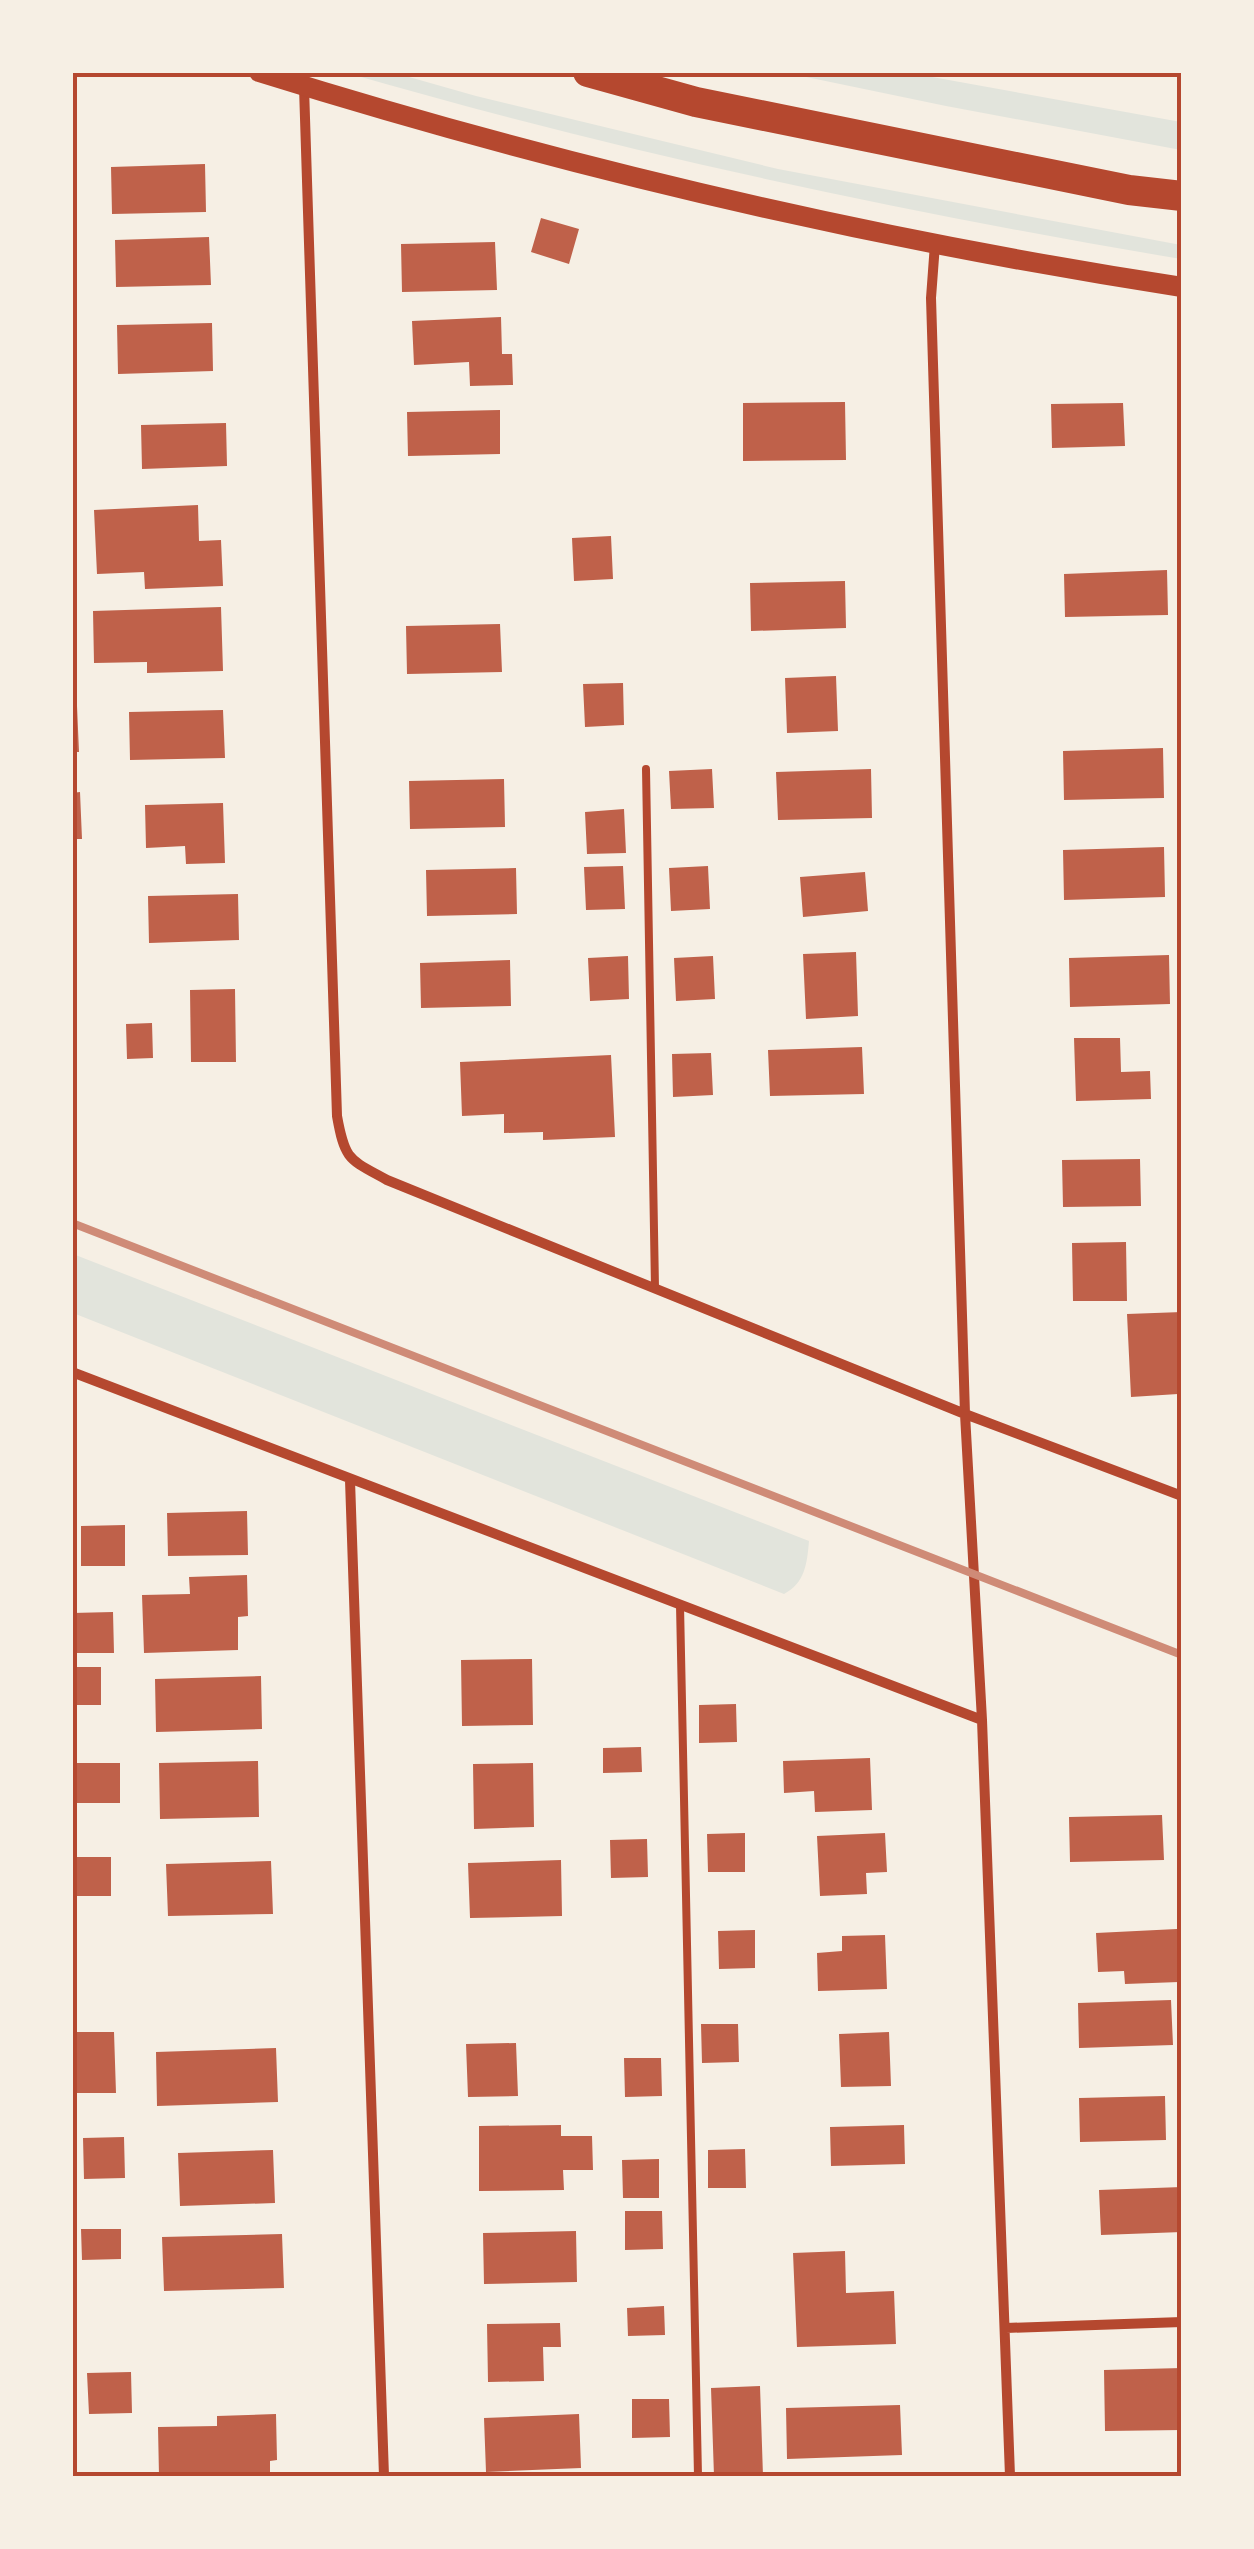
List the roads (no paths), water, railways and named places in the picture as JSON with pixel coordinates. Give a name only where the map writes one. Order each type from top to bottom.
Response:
[{"type":"highway","points":[[588,72],[714,106],[1129,190],[1182,196]]},
{"type":"main road","points":[[258,72],[534,152],[935,244],[1182,287]]},
{"type":"street","points":[[304,86],[337,1116],[341,1140],[350,1159],[387,1180],[965,1414],[1182,1496]]},
{"type":"street","points":[[935,244],[932,338],[965,1414],[982,1720],[1010,2476]]},
{"type":"street","points":[[72,1372],[982,1720]]},
{"type":"street","points":[[350,1480],[384,2476]]},
{"type":"street","points":[[1006,2328],[1182,2322]]},
{"type":"lane","points":[[646,769],[655,1288]]},
{"type":"lane","points":[[680,1606],[698,2476]]},
{"type":"railway","points":[[72,1223],[1182,1655]]}]
